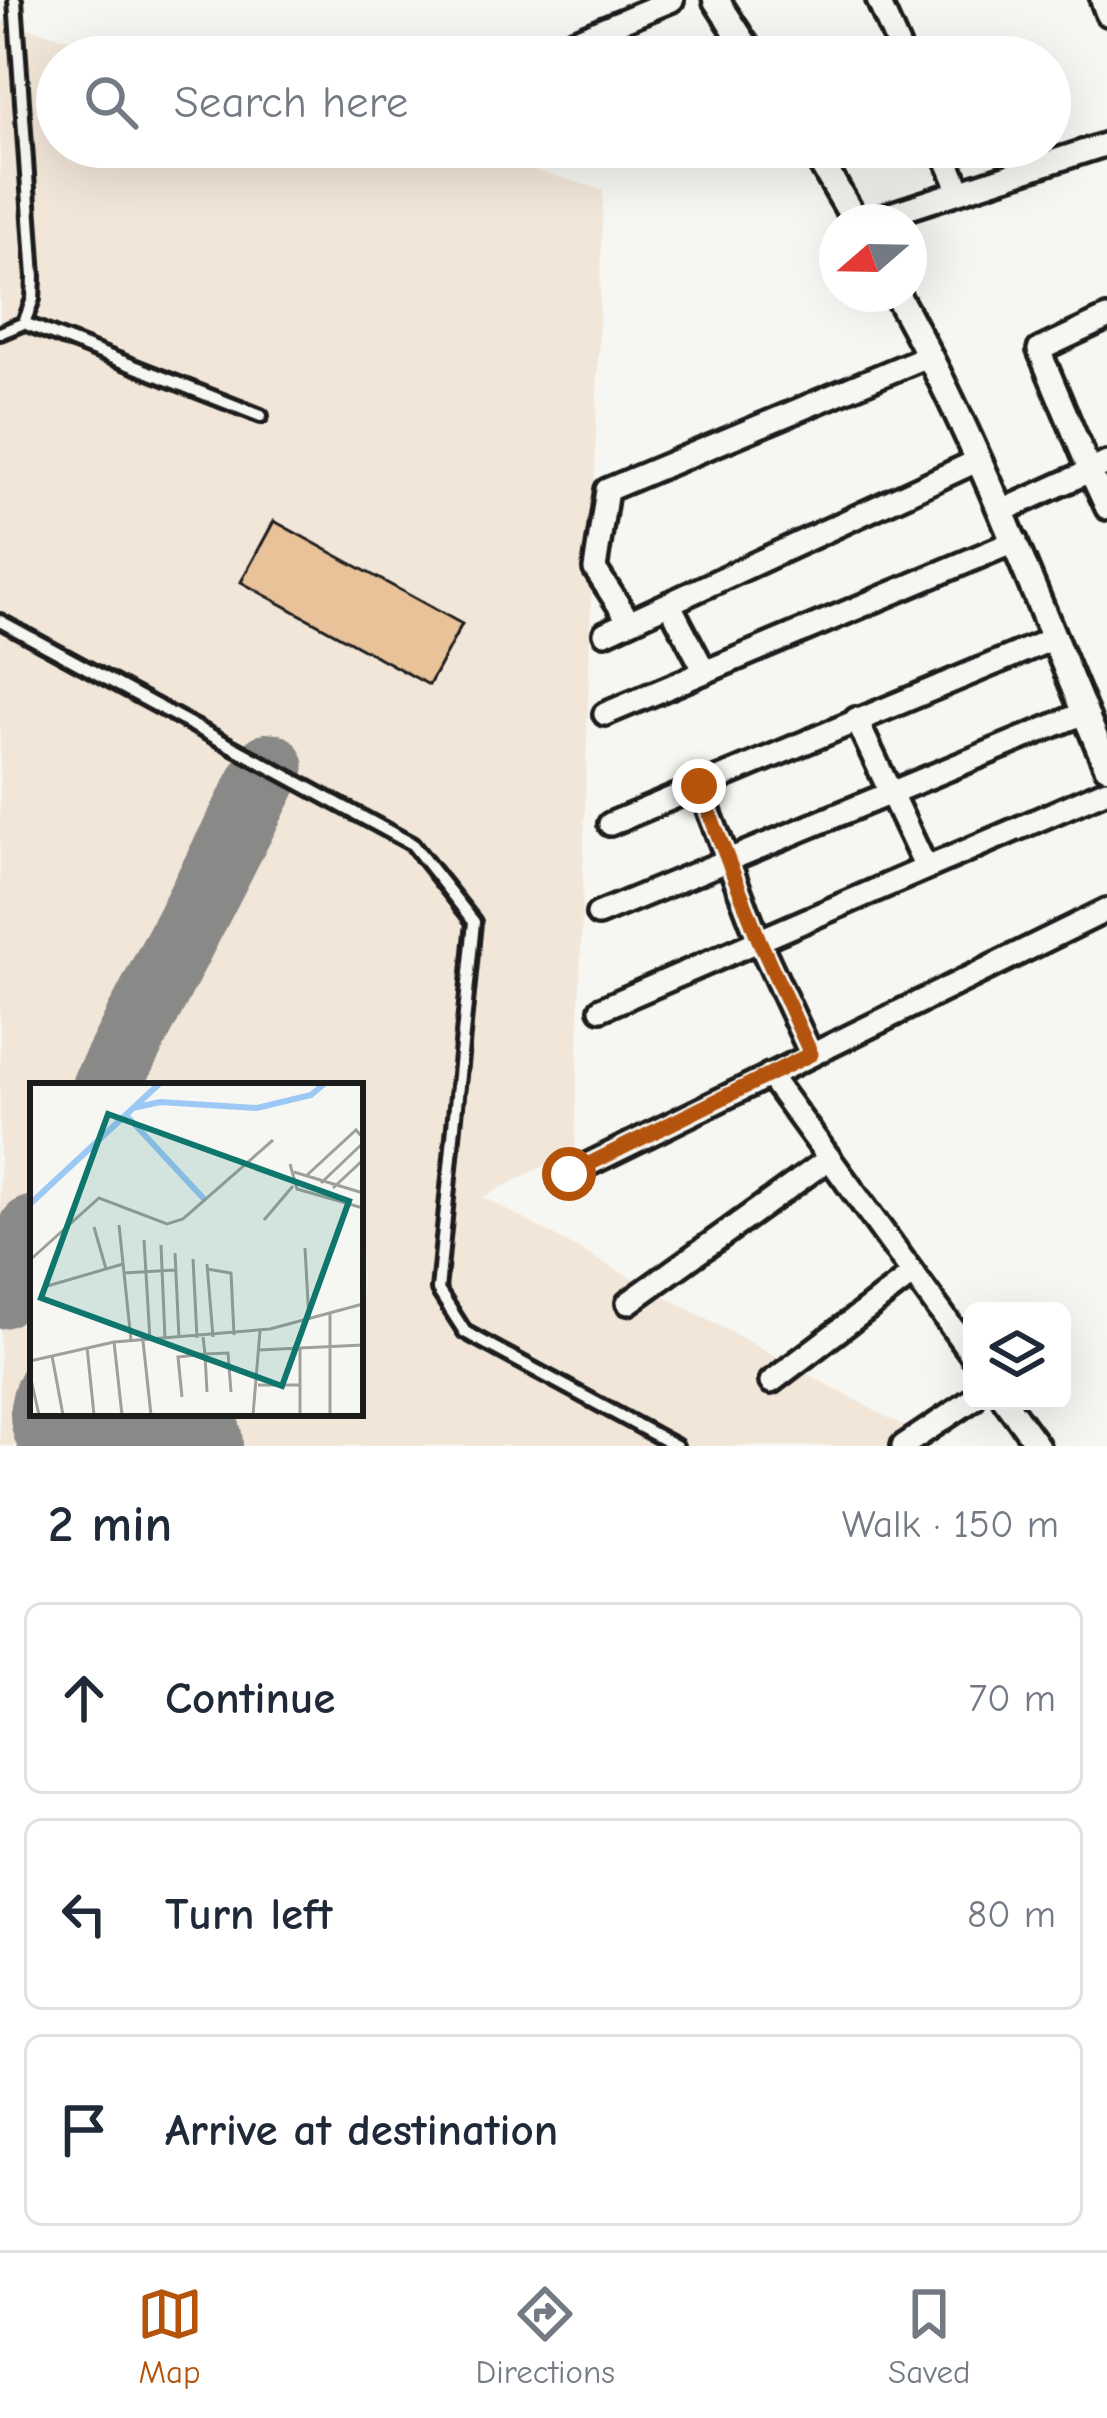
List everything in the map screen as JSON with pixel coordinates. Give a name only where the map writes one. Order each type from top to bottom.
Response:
[{"type":"street","points":[[585,36],[672,0]]},
{"type":"street","points":[[716,0],[739,36]]},
{"type":"street","points":[[878,0],[894,36]]},
{"type":"street","points":[[1102,0],[1107,14]]},
{"type":"street","points":[[1071,156],[1107,144]]},
{"type":"street","points":[[824,168],[845,204]]},
{"type":"street","points":[[950,168],[960,191]]},
{"type":"street","points":[[921,204],[1032,168]]},
{"type":"street","points":[[906,312],[1016,542],[1107,766]]},
{"type":"street","points":[[1107,318],[1039,350],[1099,467],[1107,508]]},
{"type":"street","points":[[629,621],[596,569],[607,490],[930,355]]},
{"type":"street","points":[[605,633],[979,460]]},
{"type":"street","points":[[1002,511],[1099,467]]},
{"type":"street","points":[[605,714],[1016,542]]},
{"type":"street","points":[[669,603],[705,672]]},
{"type":"street","points":[[610,824],[1055,638]]},
{"type":"street","points":[[598,914],[1084,713]]},
{"type":"street","points":[[856,719],[926,868]]},
{"type":"street","points":[[699,786],[759,940],[811,1054]]},
{"type":"street","points":[[601,1009],[1107,790]]},
{"type":"street","points":[[569,1174],[1107,910]]},
{"type":"street","points":[[769,1075],[963,1343]]},
{"type":"street","points":[[628,1303],[830,1158]]},
{"type":"street","points":[[771,1382],[913,1274]]},
{"type":"street","points":[[903,1446],[963,1406]]},
{"type":"street","points":[[1012,1410],[1038,1446]]},
{"type":"lane","points":[[15,0],[34,277],[33,299],[24,323]]},
{"type":"lane","points":[[0,333],[24,323],[261,416]]},
{"type":"lane","points":[[0,621],[412,844],[474,922],[438,1290],[465,1331],[676,1446]]},
{"type":"shaded area","points":[[0,20],[58,36],[36,36],[36,168],[525,168],[603,190],[575,1150],[483,1197],[940,1446],[0,1446]]},
{"type":"building","points":[[274,521],[462,624],[429,685],[241,582]]},
{"type":"taxiway","points":[[108,1083],[270,767]]},
{"type":"taxiway","points":[[0,1294],[30,1236]]},
{"type":"runway","points":[[100,1416],[159,1446]]},
{"type":"route","points":[[569,1174],[811,1054],[759,940],[699,786]]}]
